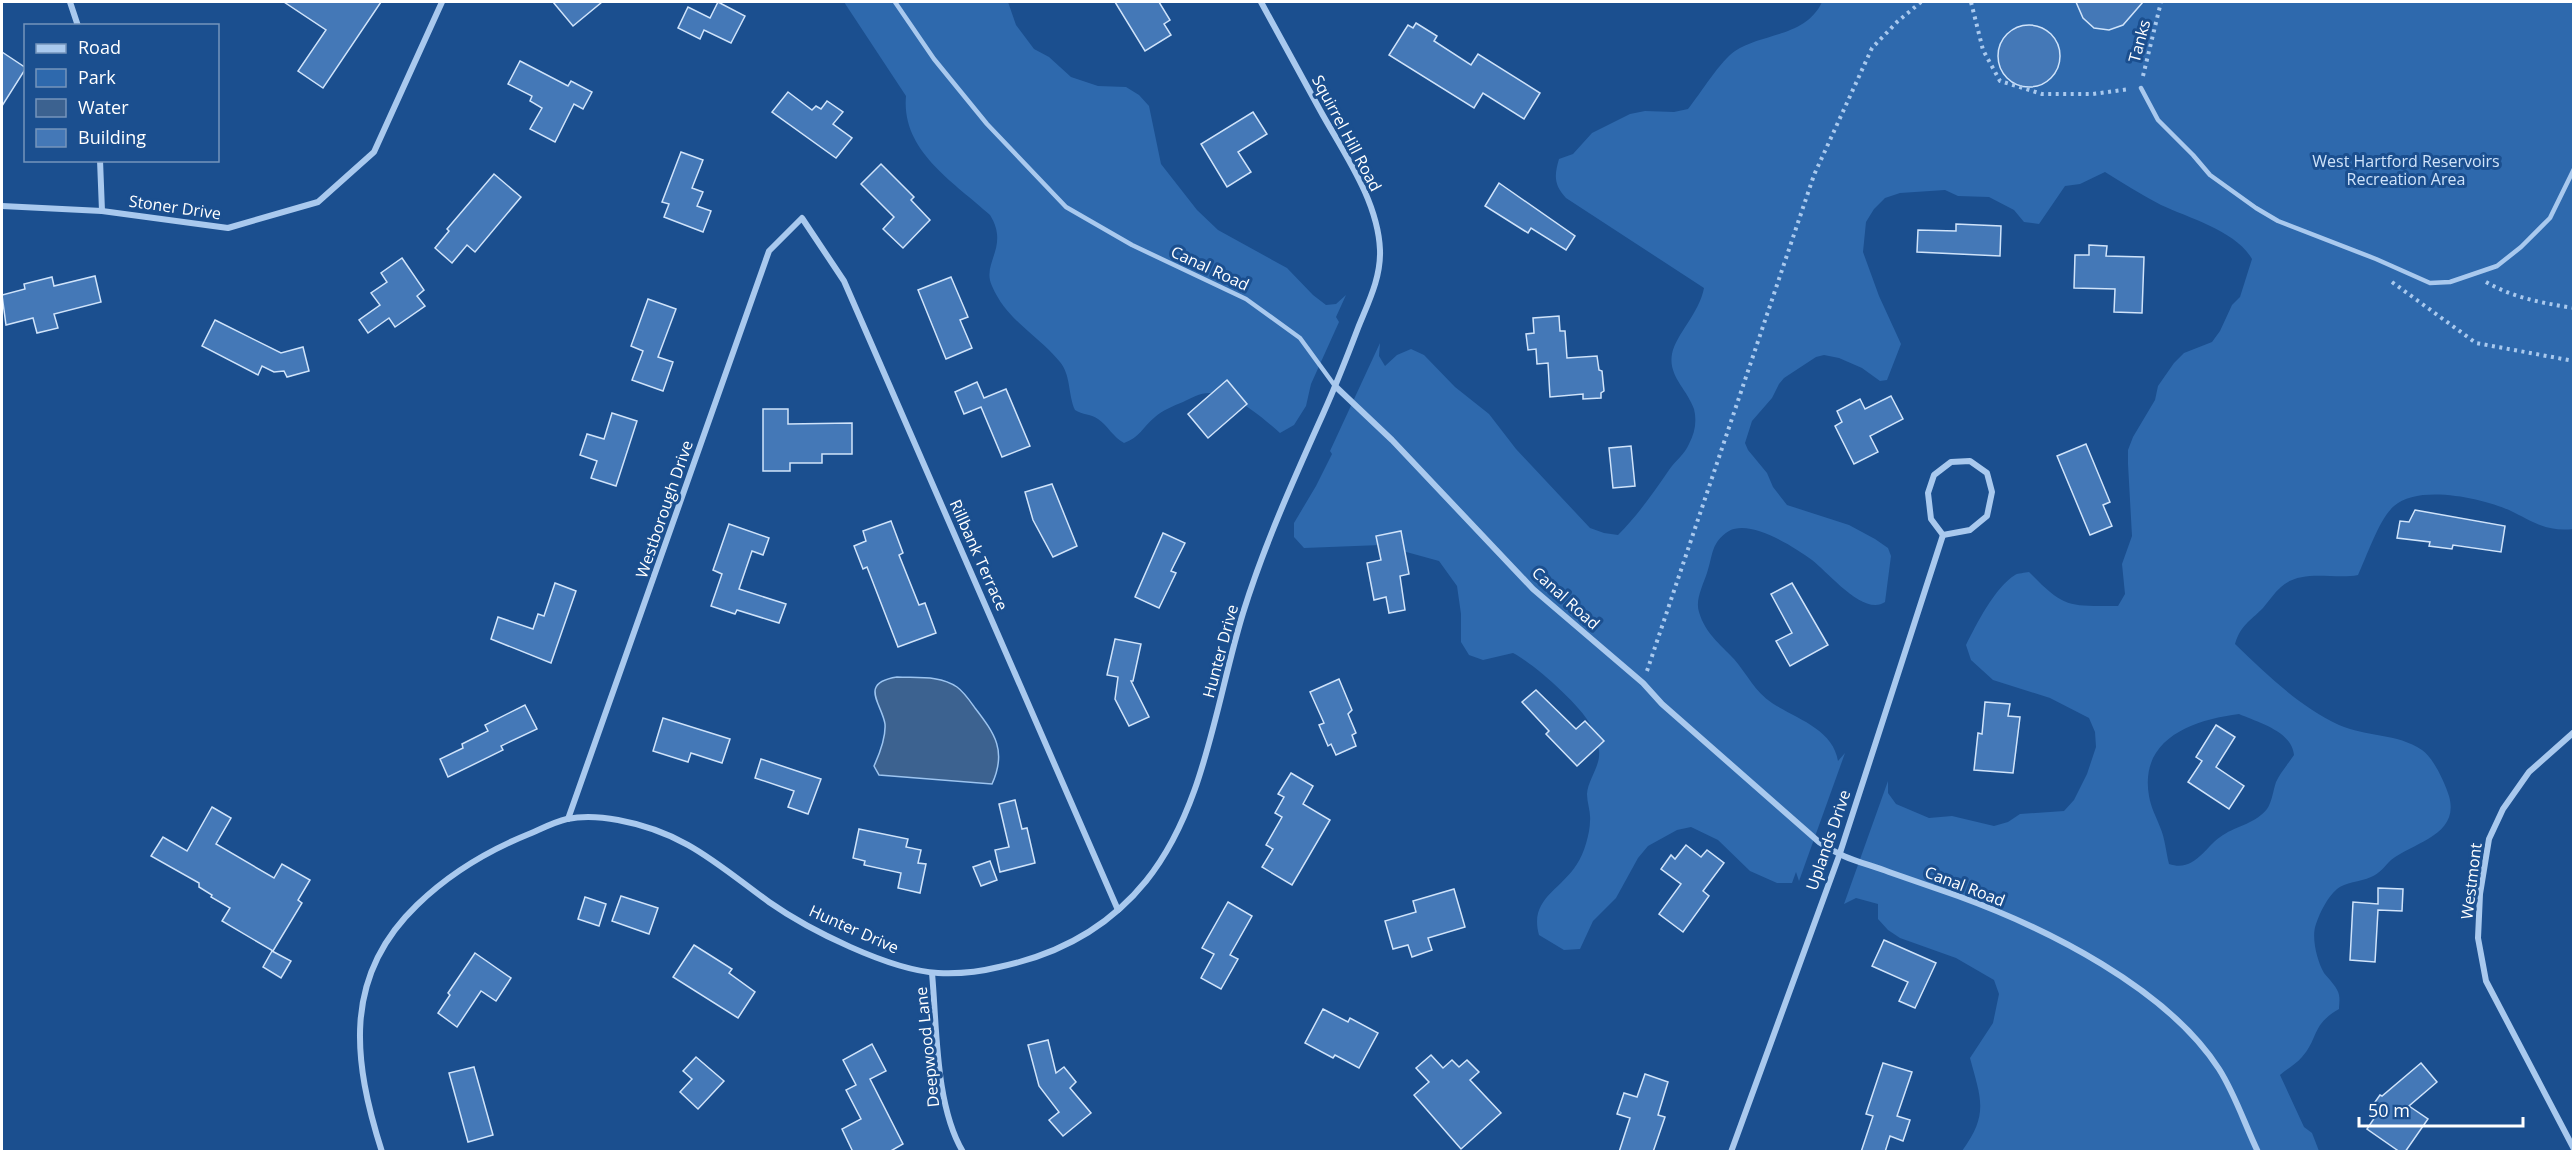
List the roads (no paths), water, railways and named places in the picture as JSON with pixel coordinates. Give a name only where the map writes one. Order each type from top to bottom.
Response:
[{"type":"street","points":[[70,2],[77,24]]},
{"type":"street","name":"Stoner Drive","points":[[2,206],[102,211],[228,228],[318,202],[374,152],[442,2]]},
{"type":"street","name":"Squirrel Hill Road","points":[[1261,2],[1360,183],[1378,228],[1380,254],[1376,282],[1335,386]]},
{"type":"street","points":[[100,162],[102,211]]},
{"type":"street","name":"Westborough Drive","points":[[568,819],[769,251],[802,218]]},
{"type":"street","name":"Rillbank Terrace","points":[[802,218],[844,282],[1118,910]]},
{"type":"street","name":"Canal Road","points":[[1335,386],[1392,440],[1533,589],[1810,834],[1839,856],[1973,902],[2086,956],[2141,990],[2176,1018],[2219,1070],[2258,1152]]},
{"type":"street","name":"Hunter Drive","points":[[382,1152],[368,1107],[360,1039],[364,991],[379,953],[397,924],[435,887],[474,860],[568,819],[605,818],[638,824],[679,838],[715,860],[773,905],[824,934],[891,962],[932,973],[962,973],[1027,960],[1068,945],[1098,927],[1146,882],[1169,848],[1191,798],[1218,712],[1243,614],[1288,492],[1335,386]]},
{"type":"street","points":[[1970,461],[1987,472],[1992,492],[1987,516],[1970,530],[1943,535],[1931,519],[1928,493],[1934,475],[1952,462],[1970,461]]},
{"type":"street","name":"Uplands Drive","points":[[1731,1152],[1839,856],[1943,535]]},
{"type":"street","name":"Westmont","points":[[2574,732],[2529,772],[2503,809],[2488,839],[2480,894],[2478,938],[2486,981],[2574,1149]]},
{"type":"street","name":"Deepwood Lane","points":[[932,973],[943,1097],[963,1152]]},
{"type":"lane","name":"Canal Road","points":[[895,2],[934,59],[980,115],[1066,207],[1132,246],[1246,299],[1300,338],[1335,386]]},
{"type":"lane","points":[[2140,88],[2158,120],[2210,175],[2229,190],[2277,221],[2376,259],[2430,283],[2450,282],[2497,266],[2521,247],[2550,218],[2574,169]]},
{"type":"water","points":[[897,677],[943,681],[957,687],[964,694],[988,726],[997,743],[998,762],[992,784],[879,775],[874,766],[883,740],[885,724],[875,689],[885,680]]},
{"type":"park label","name":"West Hartford Reservoirs Recreation Area","points":[[2406,170]]}]
